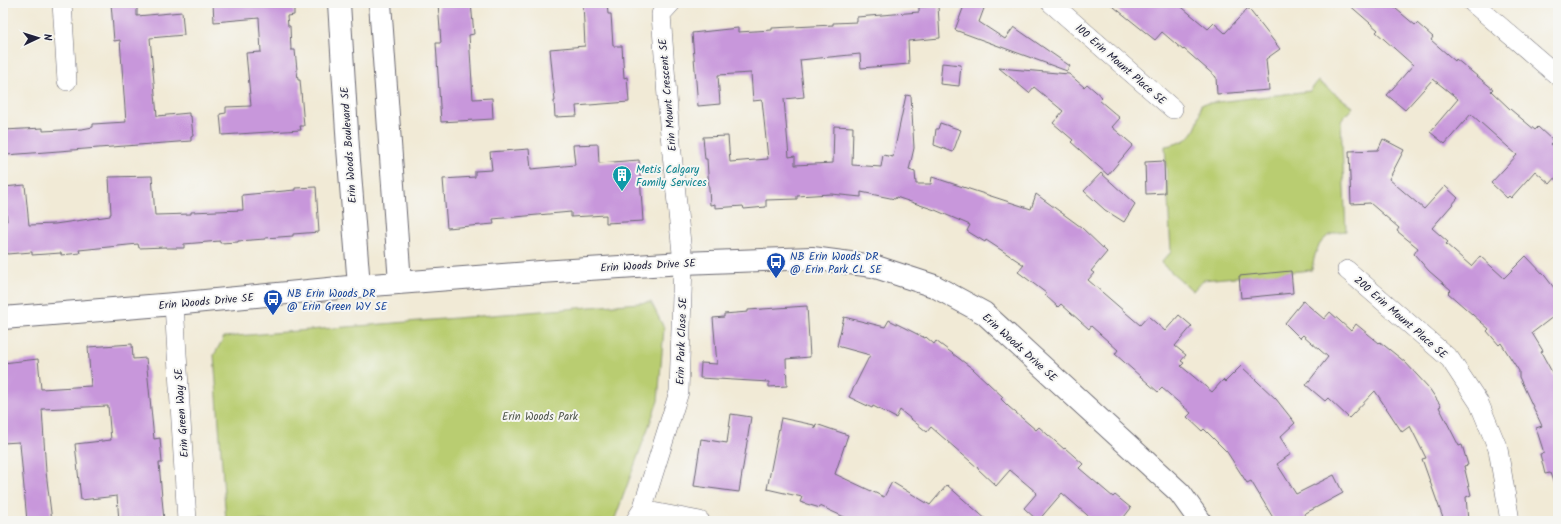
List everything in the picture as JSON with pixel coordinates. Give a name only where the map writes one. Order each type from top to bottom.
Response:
[{"type":"street","points":[[62,3],[68,81]]},
{"type":"street","name":"Erin Woods Boulevard SE","points":[[339,3],[348,148],[359,286]]},
{"type":"street","points":[[380,3],[400,283]]},
{"type":"street","name":"Erin Mount Crescent SE","points":[[671,3],[661,14],[669,124],[683,263]]},
{"type":"street","name":"100 Erin Mount Place SE","points":[[1051,3],[1173,109]]},
{"type":"street","points":[[1473,3],[1558,76]]},
{"type":"street","name":"Erin Woods Drive SE","points":[[3,318],[174,304],[359,286],[683,263],[812,258],[873,266],[934,286],[984,313],[1180,493],[1200,521]]},
{"type":"street","name":"Erin Park Close SE","points":[[683,263],[680,392],[639,516],[700,521]]},
{"type":"street","name":"200 Erin Mount Place SE","points":[[1347,270],[1450,359],[1479,404],[1498,449],[1510,521]]},
{"type":"street","name":"Erin Green Way SE","points":[[174,304],[187,521]]},
{"type":"green space","points":[[1318,81],[1353,107],[1341,121],[1346,231],[1337,232],[1325,238],[1317,249],[1312,270],[1203,280],[1193,291],[1161,263],[1171,252],[1165,146],[1188,138],[1196,128],[1201,104],[1310,91]]},
{"type":"green space","name":"Erin Woods Park","points":[[651,302],[664,328],[658,401],[614,521],[226,521],[214,355],[224,337]]},
{"type":"building","points":[[111,3],[137,3],[137,16],[182,12],[184,35],[150,38],[157,116],[189,113],[189,116],[191,116],[193,136],[191,137],[191,141],[6,155],[4,130],[43,128],[43,131],[82,129],[93,127],[93,124],[126,122],[120,40],[114,41]]},
{"type":"building","points":[[213,3],[294,3],[294,15],[287,16],[288,26],[290,26],[291,50],[295,50],[298,80],[300,80],[304,126],[300,126],[301,130],[222,135],[220,114],[226,113],[226,107],[251,106],[246,53],[261,52],[259,18],[214,22]]},
{"type":"building","points":[[438,3],[471,3],[474,34],[469,35],[473,99],[492,98],[493,119],[441,122],[436,43],[441,43]]},
{"type":"building","points":[[583,3],[607,3],[608,14],[611,14],[613,46],[622,46],[624,78],[627,77],[629,102],[576,106],[577,116],[555,117],[550,49],[585,46]]},
{"type":"building","points":[[965,3],[986,3],[979,22],[1005,39],[1014,27],[1070,66],[1067,71],[955,30]]},
{"type":"building","points":[[1109,3],[1177,3],[1208,29],[1214,23],[1225,33],[1248,8],[1280,49],[1266,59],[1269,90],[1217,94],[1216,77],[1184,49],[1183,50],[1162,32],[1155,40]]},
{"type":"building","points":[[1347,3],[1389,3],[1415,25],[1417,23],[1433,37],[1431,40],[1455,61],[1456,59],[1493,89],[1491,91],[1510,109],[1535,130],[1538,127],[1553,141],[1550,144],[1558,151],[1558,175],[1550,184],[1535,171],[1511,198],[1509,196],[1507,198],[1491,183],[1517,155],[1471,114],[1445,144],[1430,132],[1458,99],[1433,79],[1405,110],[1387,95],[1413,65],[1376,32],[1378,30]]},
{"type":"building","points":[[938,6],[940,38],[908,41],[909,64],[861,68],[860,54],[800,60],[804,97],[784,99],[789,157],[795,156],[795,165],[833,163],[834,126],[853,127],[852,165],[881,167],[883,155],[893,157],[906,95],[911,96],[914,148],[909,170],[915,172],[916,184],[931,184],[932,177],[1031,209],[1036,194],[1081,227],[1107,252],[1091,271],[1094,273],[1088,280],[1140,325],[1148,316],[1165,331],[1179,315],[1192,326],[1175,346],[1186,355],[1181,361],[1184,363],[1181,366],[1212,392],[1223,380],[1225,382],[1241,366],[1276,399],[1295,423],[1280,437],[1291,454],[1277,464],[1296,494],[1334,475],[1343,493],[1304,514],[1307,521],[1275,521],[1251,481],[1247,483],[1227,452],[1204,429],[1202,431],[1187,417],[1191,413],[1162,388],[1158,392],[1115,354],[1118,350],[1091,326],[1089,329],[1061,304],[1058,307],[1045,295],[1046,293],[1018,272],[1024,265],[986,240],[985,242],[967,231],[970,225],[935,210],[896,197],[895,199],[861,192],[861,197],[831,194],[797,196],[797,199],[766,200],[766,207],[744,209],[743,206],[715,208],[715,204],[710,205],[707,159],[705,159],[703,137],[728,136],[730,162],[768,159],[762,100],[753,101],[751,73],[718,75],[720,104],[698,106],[692,33],[738,28],[738,32],[772,30],[772,28],[833,25],[833,23],[857,22],[857,17],[919,12],[919,7]]},
{"type":"building","points":[[942,63],[961,65],[959,86],[940,84]]},
{"type":"building","points":[[999,68],[1069,74],[1084,87],[1087,84],[1102,97],[1099,100],[1120,118],[1112,127],[1133,145],[1108,175],[1071,142],[1073,140],[1053,123],[1063,111],[1034,87],[1029,93]]},
{"type":"building","points":[[940,123],[961,130],[953,152],[934,145],[936,129],[938,129]]},
{"type":"building","points":[[1383,139],[1404,150],[1389,179],[1424,209],[1445,186],[1458,198],[1432,228],[1448,242],[1446,244],[1471,266],[1480,256],[1504,278],[1526,256],[1545,276],[1558,293],[1558,313],[1532,333],[1543,351],[1541,352],[1558,383],[1558,487],[1555,487],[1550,473],[1545,474],[1540,454],[1544,453],[1536,428],[1542,426],[1519,377],[1519,371],[1501,343],[1499,345],[1487,331],[1489,329],[1448,293],[1451,290],[1429,271],[1414,254],[1418,248],[1397,231],[1399,228],[1370,203],[1351,204],[1349,151],[1378,150]]},
{"type":"building","points":[[598,144],[599,163],[639,160],[643,221],[606,223],[606,215],[571,217],[571,212],[493,219],[494,224],[447,228],[443,179],[475,177],[475,171],[492,170],[490,152],[529,149],[531,169],[575,165],[573,145]]},
{"type":"building","points":[[1164,161],[1165,193],[1146,194],[1145,162]]},
{"type":"building","points":[[1101,173],[1135,204],[1124,222],[1105,210],[1084,191]]},
{"type":"building","points":[[152,176],[155,215],[243,210],[242,195],[295,190],[295,188],[316,187],[319,232],[293,234],[293,236],[238,242],[220,243],[220,241],[184,244],[184,248],[139,248],[138,244],[79,250],[80,253],[61,255],[61,253],[32,255],[32,252],[7,254],[4,222],[7,221],[4,187],[25,185],[29,225],[55,224],[110,216],[109,177]]},
{"type":"building","points":[[1291,271],[1293,293],[1241,298],[1239,276]]},
{"type":"building","points":[[1303,301],[1324,319],[1330,312],[1351,331],[1356,324],[1405,362],[1429,388],[1441,406],[1439,407],[1459,446],[1462,445],[1468,465],[1464,466],[1471,495],[1466,497],[1468,521],[1444,521],[1422,459],[1426,458],[1410,426],[1402,432],[1375,391],[1349,418],[1328,398],[1325,401],[1306,385],[1328,357],[1303,335],[1300,338],[1285,323]]},
{"type":"building","points":[[807,306],[810,357],[786,359],[787,386],[769,387],[769,382],[700,378],[701,363],[717,364],[713,318],[724,317],[724,314],[748,312],[748,310]]},
{"type":"building","points":[[844,317],[885,327],[889,320],[925,338],[926,337],[934,344],[936,341],[973,369],[1003,397],[1001,399],[1009,407],[1036,430],[1039,427],[1064,449],[1065,448],[1083,464],[1079,468],[1113,497],[1115,495],[1131,508],[1121,521],[1094,521],[1062,493],[1038,521],[1024,508],[1037,493],[1010,470],[996,486],[978,468],[931,427],[927,432],[900,410],[896,418],[873,406],[872,408],[849,397],[870,355],[837,346]]},
{"type":"building","points":[[132,344],[133,359],[146,358],[154,439],[160,438],[162,463],[159,463],[164,521],[119,521],[117,496],[81,500],[75,444],[111,440],[108,406],[42,409],[46,472],[52,521],[27,521],[20,444],[19,442],[3,443],[3,363],[38,359],[41,389],[91,386],[88,347]]},
{"type":"building","points":[[731,414],[751,417],[739,492],[694,486],[701,439],[727,443]]},
{"type":"building","points":[[781,418],[814,425],[815,429],[816,424],[848,435],[835,474],[884,497],[892,482],[930,505],[947,485],[988,521],[853,521],[820,506],[820,508],[800,502],[802,497],[767,489]]},
{"type":"place","name":"Metis Calgary Family Services","points":[[622,192]]},
{"type":"place","name":"NB Erin Woods DR @ Erin Park CL SE","points":[[776,279]]},
{"type":"place","name":"NB Erin Woods DR @ Erin Green WY SE","points":[[273,316]]}]
